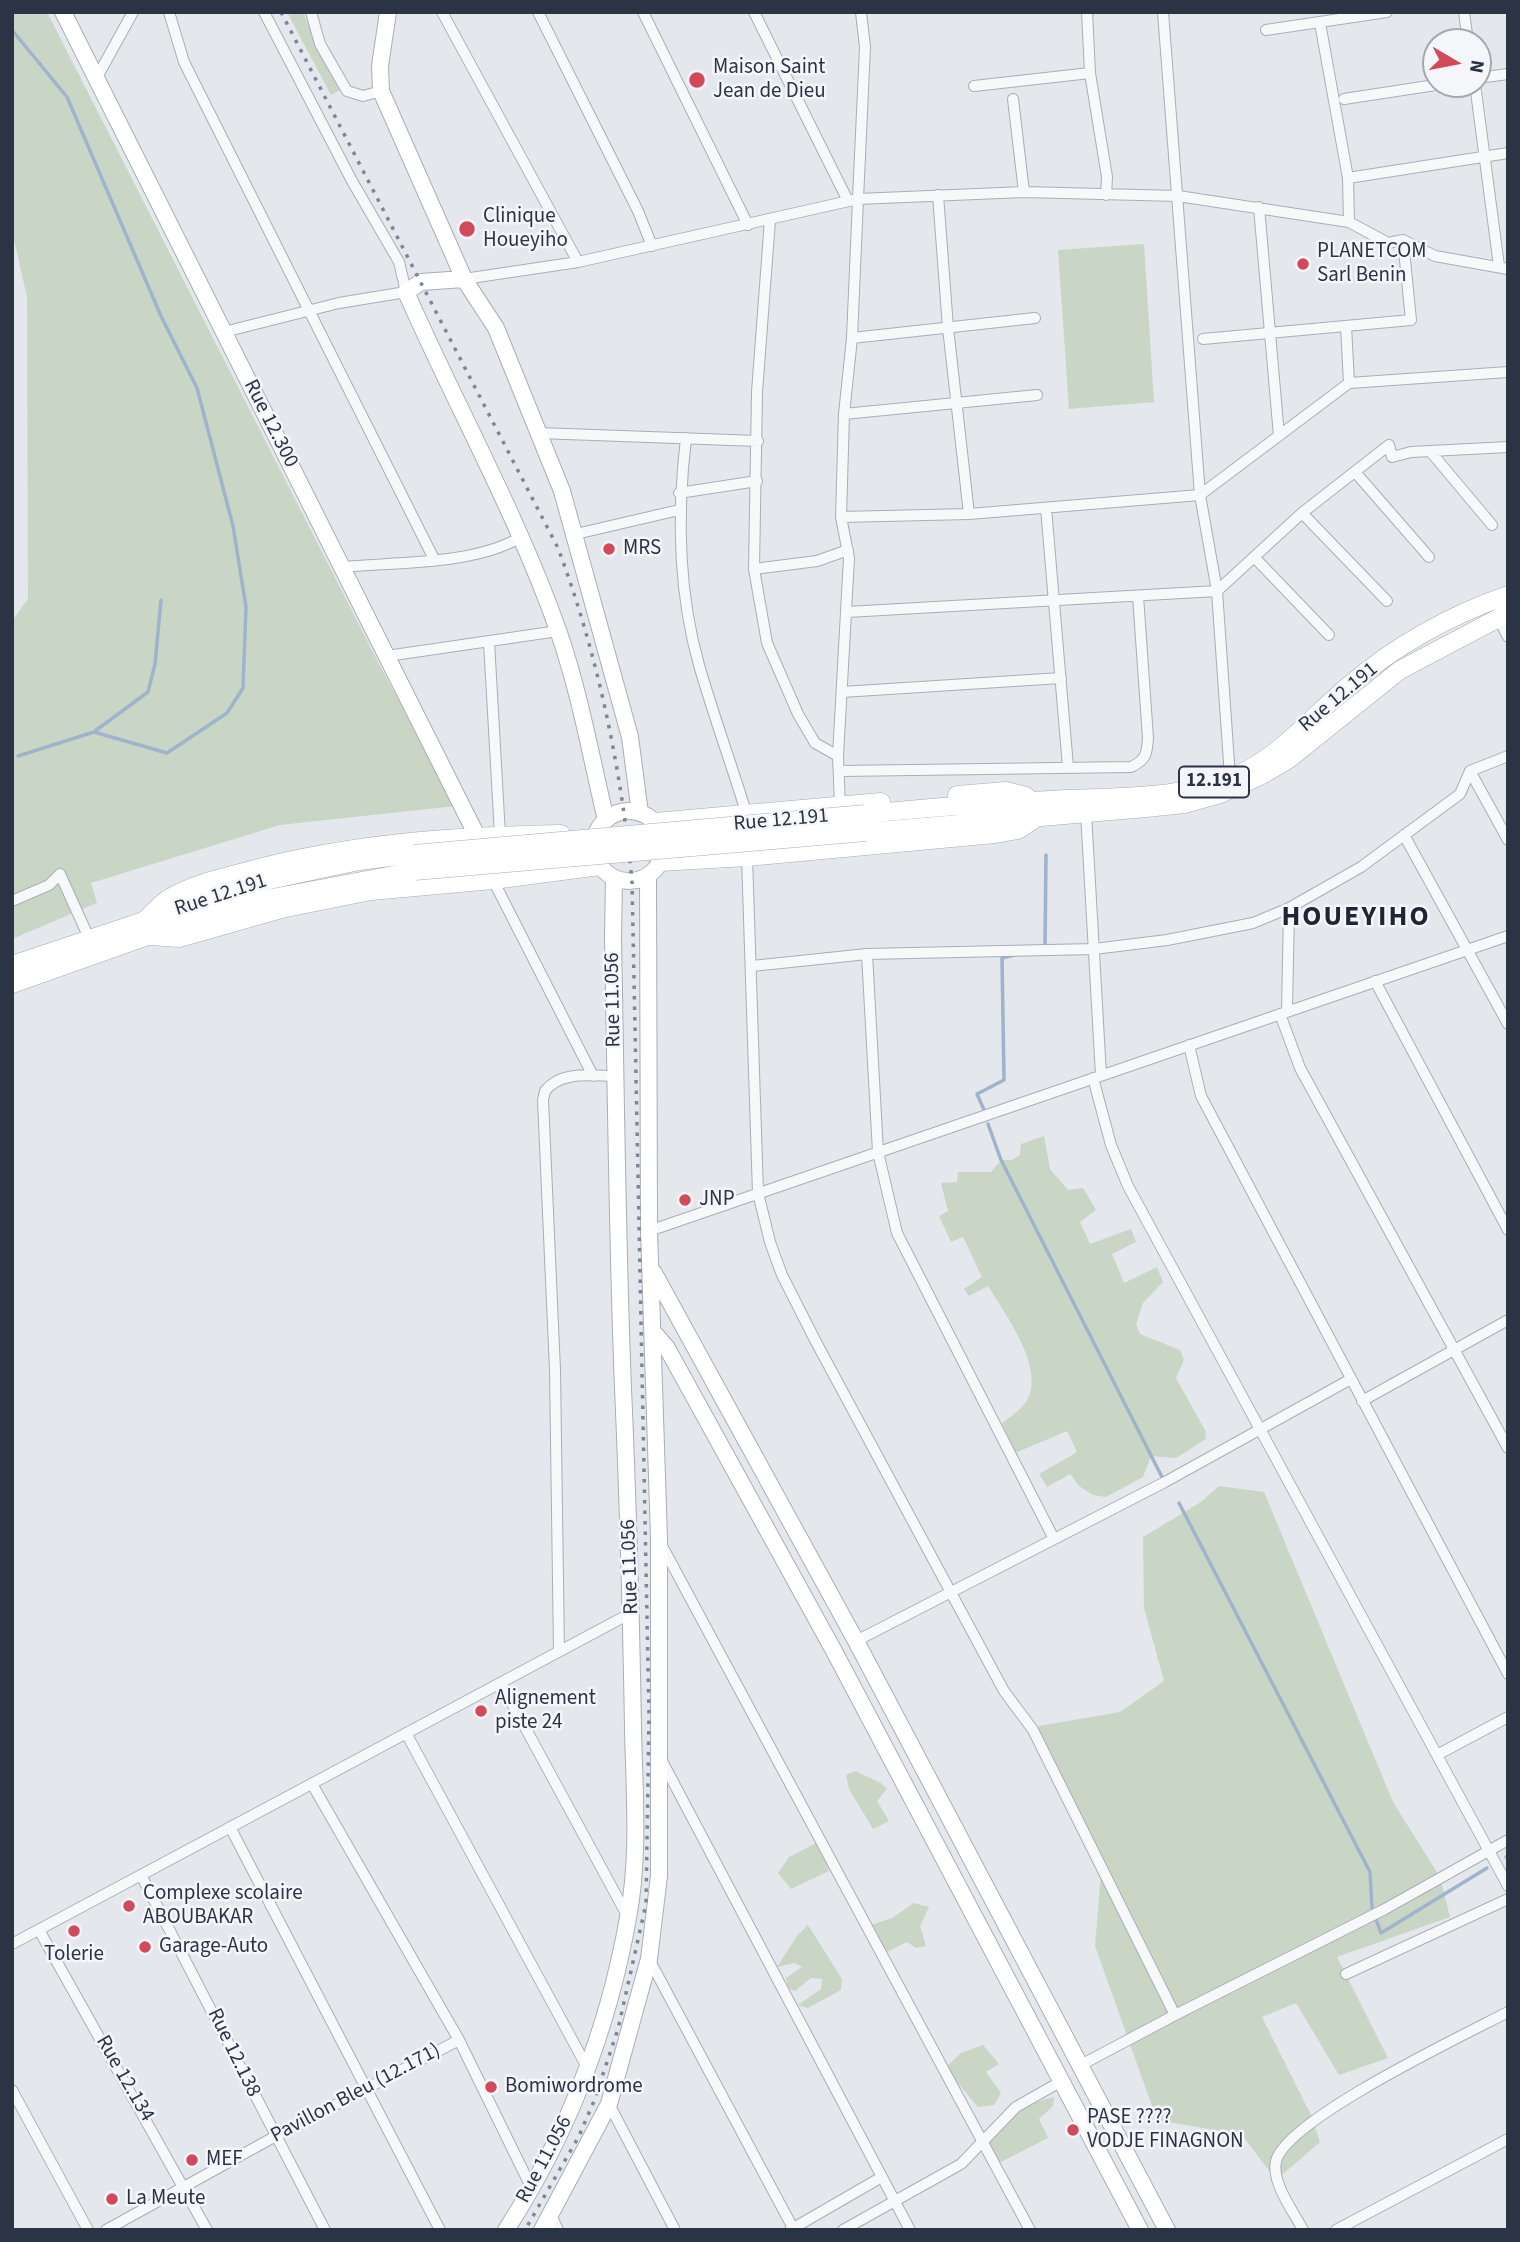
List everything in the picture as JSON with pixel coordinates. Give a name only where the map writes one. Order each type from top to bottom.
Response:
[{"type":"main road","name":"Rue 12.300","points":[[63,12],[477,836]]},
{"type":"main road","points":[[388,12],[380,66],[381,91],[464,279],[496,328],[539,433],[576,534],[630,737],[647,818],[663,841],[660,862],[648,876],[632,881],[614,878],[600,866],[594,850],[601,826],[573,678],[558,631],[519,538],[406,292],[421,282],[464,279]]},
{"type":"main road","name":"Rue 12.191","points":[[12,984],[260,882],[359,861],[415,863],[1039,808],[1178,791],[1230,777],[1283,747],[1349,685],[1409,642],[1467,611],[1508,595]]},
{"type":"main road","name":"Rue 12.191","points":[[1039,808],[1086,813],[1184,804],[1240,786],[1289,759],[1400,670],[1503,615]]},
{"type":"main road","points":[[600,866],[493,880],[371,891],[281,909],[179,938],[147,929],[166,900],[189,888],[280,862],[390,844],[601,826],[620,812],[647,818],[997,791],[1014,791],[1039,808],[1018,830],[995,834],[747,857],[660,862]]},
{"type":"main road","points":[[542,2230],[554,2222],[609,2104],[649,1959],[659,1876],[659,1539],[649,1231],[648,876]]},
{"type":"main road","name":"Rue 11.056","points":[[506,2230],[532,2189],[570,2115],[588,2069],[606,2011],[628,1917],[635,1864],[633,1612],[619,1295],[614,878]]},
{"type":"main road","name":"Rue 12.191","points":[[12,965],[89,938],[147,929]]},
{"type":"main road","points":[[652,1270],[856,1641],[1167,2230]]},
{"type":"main road","points":[[654,1333],[667,1348],[834,1651],[1140,2230]]},
{"type":"street","points":[[96,79],[133,12]]},
{"type":"street","points":[[169,12],[184,62],[311,309],[434,559]]},
{"type":"street","points":[[224,332],[311,309],[406,292],[398,262],[352,181],[264,12]]},
{"type":"street","points":[[310,12],[320,44],[348,91],[363,96],[381,91]]},
{"type":"street","points":[[442,12],[578,262]]},
{"type":"street","points":[[538,12],[638,211],[652,246]]},
{"type":"street","points":[[643,12],[748,225]]},
{"type":"street","points":[[754,12],[853,200]]},
{"type":"street","points":[[840,805],[838,756],[848,550],[841,517],[844,414],[852,338],[853,200],[865,47],[861,12]]},
{"type":"street","points":[[1087,12],[1090,73],[1107,177],[1106,195]]},
{"type":"street","points":[[1163,12],[1200,495],[1217,590],[1230,777]]},
{"type":"street","points":[[1266,30],[1387,12]]},
{"type":"street","points":[[1320,23],[1348,178],[1349,222]]},
{"type":"street","points":[[974,86],[1090,73]]},
{"type":"street","points":[[1344,99],[1422,87]]},
{"type":"street","points":[[464,279],[578,262],[853,200],[1024,192],[1178,196],[1259,207],[1349,222],[1388,243],[1403,240],[1435,256],[1504,267],[1477,98]]},
{"type":"street","points":[[1013,99],[1024,192]]},
{"type":"street","points":[[1348,178],[1508,153]]},
{"type":"street","points":[[939,195],[948,328],[969,514]]},
{"type":"street","points":[[1259,207],[1279,436]]},
{"type":"street","points":[[770,220],[757,393],[754,569],[767,643],[798,715],[815,743],[838,756]]},
{"type":"street","points":[[1203,339],[1411,320],[1403,240]]},
{"type":"street","points":[[852,338],[1035,318]]},
{"type":"street","points":[[1346,326],[1349,383]]},
{"type":"street","points":[[841,517],[969,514],[1200,495],[1349,383],[1508,372]]},
{"type":"street","points":[[844,414],[1037,395]]},
{"type":"street","points":[[539,433],[758,441]]},
{"type":"street","points":[[686,438],[679,493],[679,538],[698,663],[746,812]]},
{"type":"street","points":[[847,612],[1217,590],[1302,513],[1390,445],[1392,457],[1508,447]]},
{"type":"street","points":[[1430,452],[1492,524]]},
{"type":"street","points":[[1355,472],[1429,557]]},
{"type":"street","points":[[679,493],[757,481]]},
{"type":"street","points":[[1046,508],[1068,767]]},
{"type":"street","points":[[576,534],[679,510]]},
{"type":"street","points":[[1302,513],[1387,601]]},
{"type":"street","points":[[342,567],[434,559],[500,549],[519,538]]},
{"type":"street","points":[[754,569],[817,561],[848,550]]},
{"type":"street","points":[[1254,557],[1329,635]]},
{"type":"street","points":[[840,771],[981,771],[1131,766],[1142,762],[1147,754],[1138,596]]},
{"type":"street","points":[[1503,615],[1508,637]]},
{"type":"street","points":[[387,656],[558,631]]},
{"type":"street","points":[[489,642],[500,835]]},
{"type":"street","points":[[842,692],[1061,678]]},
{"type":"street","points":[[752,966],[867,954],[1094,949],[1203,933],[1253,922],[1289,908],[1361,867],[1460,794],[1470,771],[1508,756]]},
{"type":"street","points":[[1470,771],[1508,840]]},
{"type":"street","points":[[1086,813],[1094,949],[1097,1077],[1104,1123],[1123,1175],[1259,1430],[1506,1880]]},
{"type":"street","points":[[1404,835],[1508,1024]]},
{"type":"street","points":[[747,857],[758,1193],[782,1275],[1004,1690],[1033,1730],[1175,2015]]},
{"type":"street","points":[[12,901],[48,885],[60,874],[89,938]]},
{"type":"street","points":[[493,880],[593,1076]]},
{"type":"street","points":[[1289,908],[1283,1012],[1300,1068],[1508,1448]]},
{"type":"street","points":[[649,1231],[1508,936]]},
{"type":"street","points":[[867,954],[878,1152],[897,1233],[1054,1539]]},
{"type":"street","points":[[1375,981],[1508,1230]]},
{"type":"street","points":[[1189,1045],[1201,1096],[1508,1675]]},
{"type":"street","points":[[559,1651],[555,1370],[543,1100],[545,1091],[558,1080],[616,1076]]},
{"type":"street","points":[[1362,1401],[1508,1320]]},
{"type":"street","points":[[856,1641],[1054,1539],[1351,1379]]},
{"type":"street","points":[[659,1539],[1030,2230]]},
{"type":"street","points":[[12,1944],[633,1612]]},
{"type":"street","points":[[501,1683],[628,1917]]},
{"type":"street","points":[[1437,1755],[1508,1717]]},
{"type":"street","points":[[406,1734],[588,2069]]},
{"type":"street","points":[[658,1753],[880,2178],[910,2230]]},
{"type":"street","points":[[312,1784],[459,2040],[532,2189]]},
{"type":"street","points":[[230,1828],[440,2230]]},
{"type":"street","points":[[1079,2066],[1362,1922],[1508,1840]]},
{"type":"street","name":"Rue 12.138","points":[[141,1875],[182,1949],[274,2137],[325,2230]]},
{"type":"street","points":[[1346,1974],[1508,1899]]},
{"type":"street","name":"Rue 12.134","points":[[39,1930],[186,2187],[207,2230]]},
{"type":"street","points":[[649,1959],[792,2229],[880,2178]]},
{"type":"street","points":[[1303,2230],[1276,2174],[1276,2162],[1281,2149],[1334,2106],[1508,2012]]},
{"type":"street","name":"Pavillon Bleu (12.171)","points":[[106,2230],[274,2137],[459,2040]]},
{"type":"street","points":[[843,2230],[961,2164],[984,2143],[998,2122],[1016,2107],[1060,2082]]},
{"type":"street","points":[[12,2090],[88,2230]]},
{"type":"street","points":[[609,2104],[675,2230]]},
{"type":"street","points":[[1336,2230],[1508,2139]]},
{"type":"green space","points":[[12,12],[47,12],[379,664],[456,806],[280,825],[91,883],[97,903],[12,939],[12,621],[28,599],[27,297],[12,231]]},
{"type":"green space","points":[[287,12],[303,12],[325,62],[342,89],[331,95]]},
{"type":"green space","points":[[1144,244],[1154,402],[1069,409],[1058,250]]},
{"type":"green space","points":[[1044,1136],[1050,1169],[1068,1190],[1083,1188],[1096,1210],[1080,1222],[1090,1244],[1131,1229],[1136,1242],[1112,1254],[1124,1283],[1157,1267],[1163,1282],[1143,1303],[1136,1324],[1140,1334],[1180,1350],[1184,1360],[1176,1378],[1205,1430],[1206,1439],[1176,1458],[1151,1456],[1143,1477],[1106,1497],[1093,1495],[1079,1486],[1070,1474],[1047,1487],[1039,1474],[1077,1452],[1067,1431],[1015,1453],[1002,1423],[1023,1406],[1030,1393],[1032,1378],[1029,1362],[1014,1328],[988,1286],[969,1296],[964,1289],[982,1277],[963,1237],[951,1242],[939,1216],[948,1211],[941,1183],[957,1182],[958,1172],[991,1172],[1001,1160],[1012,1160],[1020,1155],[1021,1144]]},
{"type":"green space","points":[[1219,1486],[1264,1492],[1393,1802],[1440,1877],[1450,1917],[1337,1957],[1388,2058],[1339,2075],[1296,2003],[1262,2017],[1311,2115],[1320,2142],[1276,2180],[1242,2135],[1157,2120],[1095,1946],[1102,1860],[1033,1727],[1120,1712],[1164,1681],[1144,1608],[1143,1537],[1201,1502]]},
{"type":"green space","points":[[855,1771],[881,1783],[887,1789],[877,1801],[889,1821],[873,1829],[849,1789],[846,1775]]},
{"type":"green space","points":[[818,1842],[829,1871],[791,1889],[778,1873],[789,1857]]},
{"type":"green space","points":[[914,1903],[929,1907],[920,1926],[926,1946],[916,1948],[907,1942],[883,1954],[871,1925],[892,1918]]},
{"type":"green space","points":[[808,1925],[842,1979],[841,1990],[808,2008],[798,2005],[821,1989],[822,1979],[811,1978],[795,1991],[788,1988],[786,1978],[802,1967],[794,1963],[777,1967],[797,1936]]},
{"type":"green space","points":[[983,2045],[999,2064],[986,2072],[1001,2093],[994,2105],[978,2107],[945,2068],[961,2053]]},
{"type":"green space","points":[[1054,2097],[1053,2106],[1039,2119],[1048,2138],[1001,2162],[988,2155],[987,2138],[998,2124],[1026,2106]]},
{"type":"waterway","points":[[12,30],[67,97],[161,316],[197,388],[233,526],[246,607],[243,688],[227,713],[167,753],[94,732],[18,756]]},
{"type":"waterway","points":[[95,731],[148,692],[155,664],[161,600]]},
{"type":"waterway","points":[[1045,947],[1046,855]]},
{"type":"waterway","points":[[985,1112],[977,1094],[1004,1080],[1002,958],[1014,955]]},
{"type":"waterway","points":[[988,1124],[1001,1160],[1163,1479]]},
{"type":"waterway","points":[[1179,1503],[1370,1872],[1372,1908],[1381,1933],[1487,1868]]},
{"type":"railway","points":[[281,12],[558,548],[585,629],[606,712],[632,881],[649,1715],[646,1904],[618,2029],[594,2101],[579,2136],[525,2230]]},
{"type":"place","name":"Maison Saint Jean de Dieu","points":[[697,80]]},
{"type":"place","name":"Clinique Houeyiho","points":[[467,229]]},
{"type":"place","name":"PLANETCOM Sarl Benin","points":[[1303,264]]},
{"type":"place","name":"MRS","points":[[609,549]]},
{"type":"place","name":"JNP","points":[[685,1200]]},
{"type":"place","name":"Alignement piste 24","points":[[481,1711]]},
{"type":"place","name":"Complexe scolaire ABOUBAKAR","points":[[129,1906]]},
{"type":"place","name":"Tolerie","points":[[74,1931]]},
{"type":"place","name":"Garage-Auto","points":[[145,1947]]},
{"type":"place","name":"Bomiwordrome","points":[[491,2087]]},
{"type":"place","name":"PASE ???? VODJE FINAGNON","points":[[1073,2130]]},
{"type":"place","name":"MEF","points":[[192,2160]]},
{"type":"place","name":"La Meute","points":[[112,2199]]},
{"type":"district","name":"HOUEYIHO","points":[[1356,919]]}]
